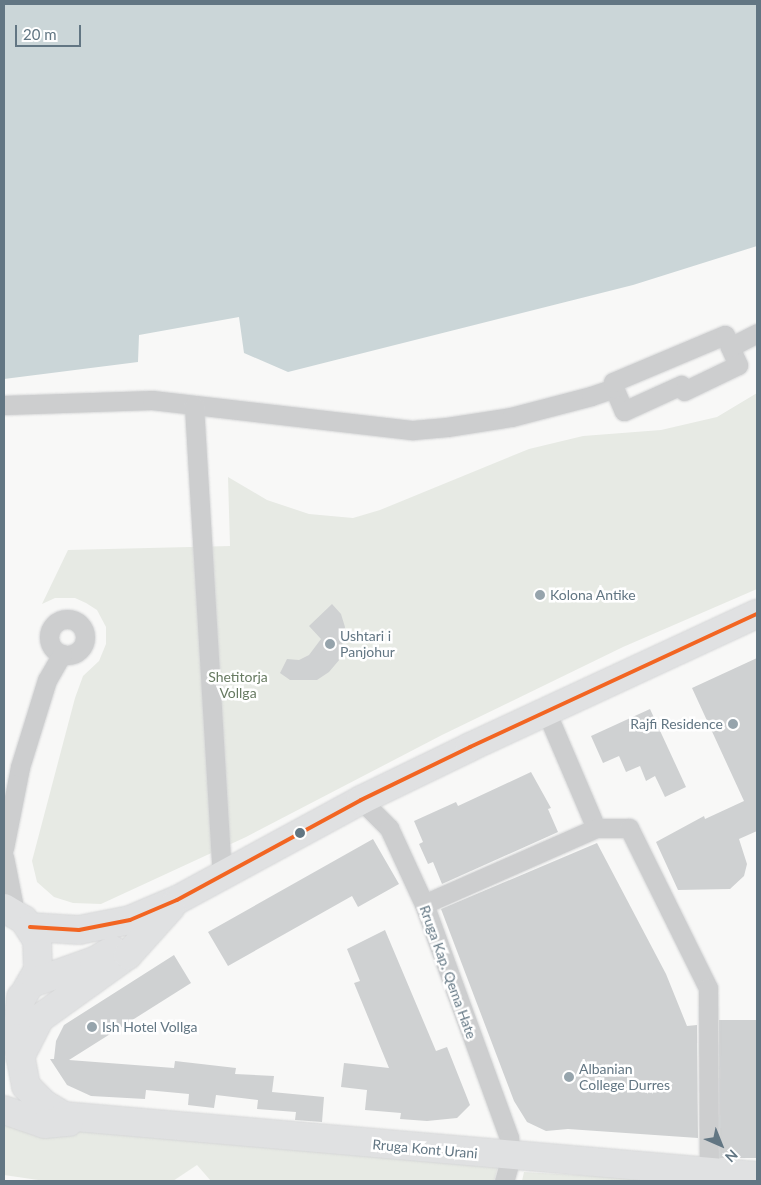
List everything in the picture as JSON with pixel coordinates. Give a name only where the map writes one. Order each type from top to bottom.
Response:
[{"type":"main road","points":[[19,996],[94,961],[177,900],[222,873],[362,800],[546,711],[757,614]]},
{"type":"main road","points":[[16,916],[66,931],[100,928],[130,920],[177,900]]},
{"type":"main road","points":[[5,1110],[17,1105],[23,1073],[40,1018],[128,955],[177,900]]},
{"type":"main road","points":[[16,916],[40,955],[19,996],[16,1021],[23,1073]]},
{"type":"main road","name":"Rruga Kont Urani","points":[[23,1073],[55,1112],[93,1120],[508,1169],[710,1171],[757,1176]]},
{"type":"main road","name":"Rruga Kont Urani","points":[[5,1110],[45,1124],[93,1120]]},
{"type":"street","points":[[730,347],[757,333]]},
{"type":"street","points":[[725,335],[730,347],[738,365],[624,411],[613,382],[725,335]]},
{"type":"street","points":[[4,405],[152,400],[413,430],[512,417],[614,388]]},
{"type":"street","points":[[194,406],[222,873]]},
{"type":"street","points":[[4,848],[5,830],[20,767],[46,680],[62,654]]},
{"type":"street","points":[[546,711],[596,828]]},
{"type":"street","name":"Rruga Kap. Qema Hate","points":[[362,800],[390,828],[424,904],[509,1138],[508,1169]]},
{"type":"street","points":[[424,904],[596,828],[629,828],[708,988],[710,1171]]},
{"type":"street","points":[[4,858],[16,916]]},
{"type":"green space","name":"Shetitorja Vollga","points":[[757,393],[757,589],[623,647],[442,735],[246,837],[101,904],[73,903],[54,897],[37,882],[32,861],[75,698],[83,676],[99,661],[106,644],[106,627],[97,610],[86,603],[75,598],[55,598],[42,604],[68,550],[230,546],[228,477],[267,500],[309,514],[353,518],[380,510],[529,449],[583,436],[661,430],[717,417]]},
{"type":"green space","points":[[4,1121],[499,1163],[494,1181],[211,1181],[197,1165],[173,1181],[45,1181],[4,1175]]},
{"type":"green space","points":[[524,1172],[685,1181],[522,1181]]},
{"type":"shaded area","points":[[4,4],[757,4],[757,246],[633,285],[288,372],[244,353],[239,317],[139,335],[138,362],[4,379]]},
{"type":"building","name":"Ushtari i Panjohur","points":[[332,604],[341,614],[345,627],[340,659],[329,672],[317,680],[290,680],[280,673],[287,659],[299,660],[309,655],[321,639],[309,626]]},
{"type":"building","points":[[757,658],[757,831],[739,839],[747,864],[744,876],[730,889],[678,890],[656,842],[704,816],[705,819],[744,801],[692,688]]},
{"type":"building","points":[[650,709],[686,787],[665,797],[655,776],[646,781],[640,766],[626,772],[619,756],[603,763],[591,736]]},
{"type":"building","points":[[531,772],[551,808],[548,809],[558,832],[442,884],[433,862],[428,864],[419,844],[423,842],[414,821],[456,802],[458,806]]},
{"type":"building","points":[[373,839],[399,884],[358,907],[352,896],[228,966],[208,932]]},
{"type":"building","points":[[597,843],[666,974],[687,1026],[697,1025],[698,1138],[568,1129],[546,1131],[527,1122],[514,1101],[441,909]]},
{"type":"building","points":[[385,930],[436,1051],[447,1047],[470,1105],[457,1118],[427,1121],[400,1119],[401,1113],[365,1110],[367,1090],[341,1087],[344,1063],[389,1068],[354,983],[360,981],[347,949]]},
{"type":"building","points":[[174,955],[191,983],[69,1060],[174,1068],[175,1061],[236,1068],[235,1074],[274,1076],[272,1092],[324,1097],[322,1122],[295,1120],[296,1112],[257,1109],[258,1100],[216,1095],[214,1108],[188,1105],[189,1094],[146,1090],[145,1099],[91,1096],[67,1085],[50,1059],[54,1059],[56,1041],[64,1025]]},
{"type":"building","points":[[719,1020],[757,1020],[757,1158],[719,1158]]},
{"type":"transit line","points":[[30,927],[79,930],[130,920],[177,900],[361,800],[470,747],[757,614]]},
{"type":"place","name":"Kolona Antike","points":[[540,595]]},
{"type":"place","name":"Ushtari i Panjohur","points":[[330,644]]},
{"type":"place","name":"Rajfi Residence","points":[[733,724]]},
{"type":"place","name":"Ish Hotel Vollga","points":[[92,1027]]},
{"type":"place","name":"Albanian College Durres","points":[[569,1077]]}]
